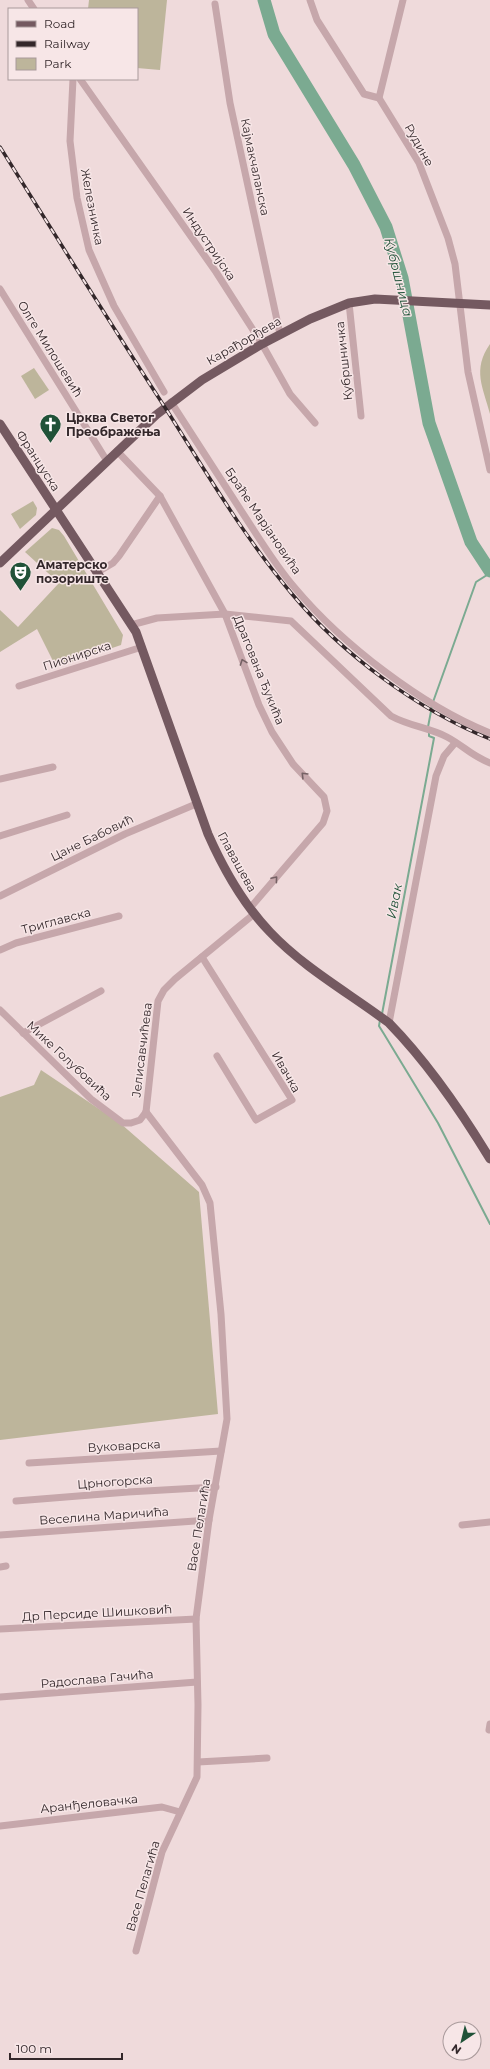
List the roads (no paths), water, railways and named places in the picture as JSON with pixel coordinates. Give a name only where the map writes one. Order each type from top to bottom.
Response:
[{"type":"main road","name":"Карађорђева","points":[[0,563],[117,451],[171,402],[208,376],[280,334],[349,303],[376,299],[490,305]]},
{"type":"main road","name":"Француска","points":[[0,424],[56,511]]},
{"type":"main road","name":"Главашева","points":[[56,511],[131,625],[142,647],[196,804],[216,851],[252,911],[270,933],[294,954],[387,1021],[430,1071],[490,1159]]},
{"type":"street","points":[[310,0],[317,20],[364,94],[378,98],[403,0]]},
{"type":"street","name":"Кајмакчаланска","points":[[215,4],[230,103],[280,334]]},
{"type":"street","name":"Железничка","points":[[72,80],[70,141],[77,198],[89,250],[114,306],[164,392]]},
{"type":"street","name":"Индустријска","points":[[81,80],[216,272],[262,344],[290,394],[315,423]]},
{"type":"street","name":"Рудине","points":[[378,98],[419,164],[448,238],[456,264],[459,303],[468,372],[490,470]]},
{"type":"street","name":"Олге Милошевић","points":[[0,290],[107,461]]},
{"type":"street","name":"Кубршничка","points":[[349,303],[361,416]]},
{"type":"street","name":"Браће Марјановића","points":[[171,402],[270,556],[295,588],[349,641],[416,695],[446,712],[490,733]]},
{"type":"street","name":"Драгована Ђукића","points":[[117,451],[160,496],[225,614],[259,705],[272,732],[293,764],[320,792],[326,804],[327,811],[323,823],[252,911]]},
{"type":"street","points":[[96,573],[113,563],[119,556],[160,496]]},
{"type":"street","points":[[131,625],[157,618],[225,614],[291,621],[391,716],[416,727],[447,737],[474,757],[490,763]]},
{"type":"street","name":"Пионирска","points":[[19,686],[142,647]]},
{"type":"street","points":[[387,1021],[436,776],[444,756],[455,743]]},
{"type":"street","points":[[0,779],[53,767]]},
{"type":"street","name":"Цане Бабовић","points":[[0,896],[118,836],[196,804]]},
{"type":"street","points":[[0,836],[67,815]]},
{"type":"street","name":"Јелисавчићева","points":[[146,1112],[158,1001],[164,990],[252,911]]},
{"type":"street","name":"Триглавска","points":[[0,950],[16,943],[119,916]]},
{"type":"street","name":"Ивачка","points":[[202,957],[292,1100],[256,1120],[217,1056]]},
{"type":"street","points":[[23,1033],[101,991]]},
{"type":"street","name":"Мике Голубовића","points":[[0,1010],[91,1099],[122,1123],[130,1123],[140,1120],[146,1112]]},
{"type":"street","name":"Васе Пелагића","points":[[136,1951],[162,1852],[197,1777],[196,1619],[209,1520],[227,1419],[221,1314],[210,1203],[202,1185],[146,1112]]},
{"type":"street","name":"Вуковарска","points":[[29,1462],[221,1451]]},
{"type":"street","name":"Црногорска","points":[[16,1502],[128,1492],[216,1487]]},
{"type":"street","name":"Веселина Маричића","points":[[0,1534],[209,1520]]},
{"type":"street","points":[[462,1525],[490,1522]]},
{"type":"street","name":"Др Персиде Шишковић","points":[[0,1628],[196,1619]]},
{"type":"street","name":"Радослава Гачића","points":[[0,1697],[197,1682]]},
{"type":"street","points":[[198,1762],[267,1758]]},
{"type":"street","name":"Аранђеловачка","points":[[0,1826],[162,1807],[180,1812]]},
{"type":"waterway","name":"Кубршница","points":[[264,0],[274,34],[354,165],[386,227],[402,278],[429,423],[471,542],[490,571]]},
{"type":"waterway","name":"Ивак","points":[[433,702],[476,582],[490,573]]},
{"type":"waterway","name":"Ивак","points":[[428,727],[432,706]]},
{"type":"waterway","name":"Ивак","points":[[382,1014],[434,738],[429,736],[429,731]]},
{"type":"waterway","name":"Ивак","points":[[380,1020],[379,1026],[438,1123],[490,1224]]},
{"type":"railway","points":[[0,147],[103,312],[226,504],[274,572],[292,594],[334,638],[383,678],[436,713],[490,739]]},
{"type":"place","name":"Црква Светог Преображења","points":[[50,444]]},
{"type":"place","name":"Аматерско позориште","points":[[21,592]]}]
